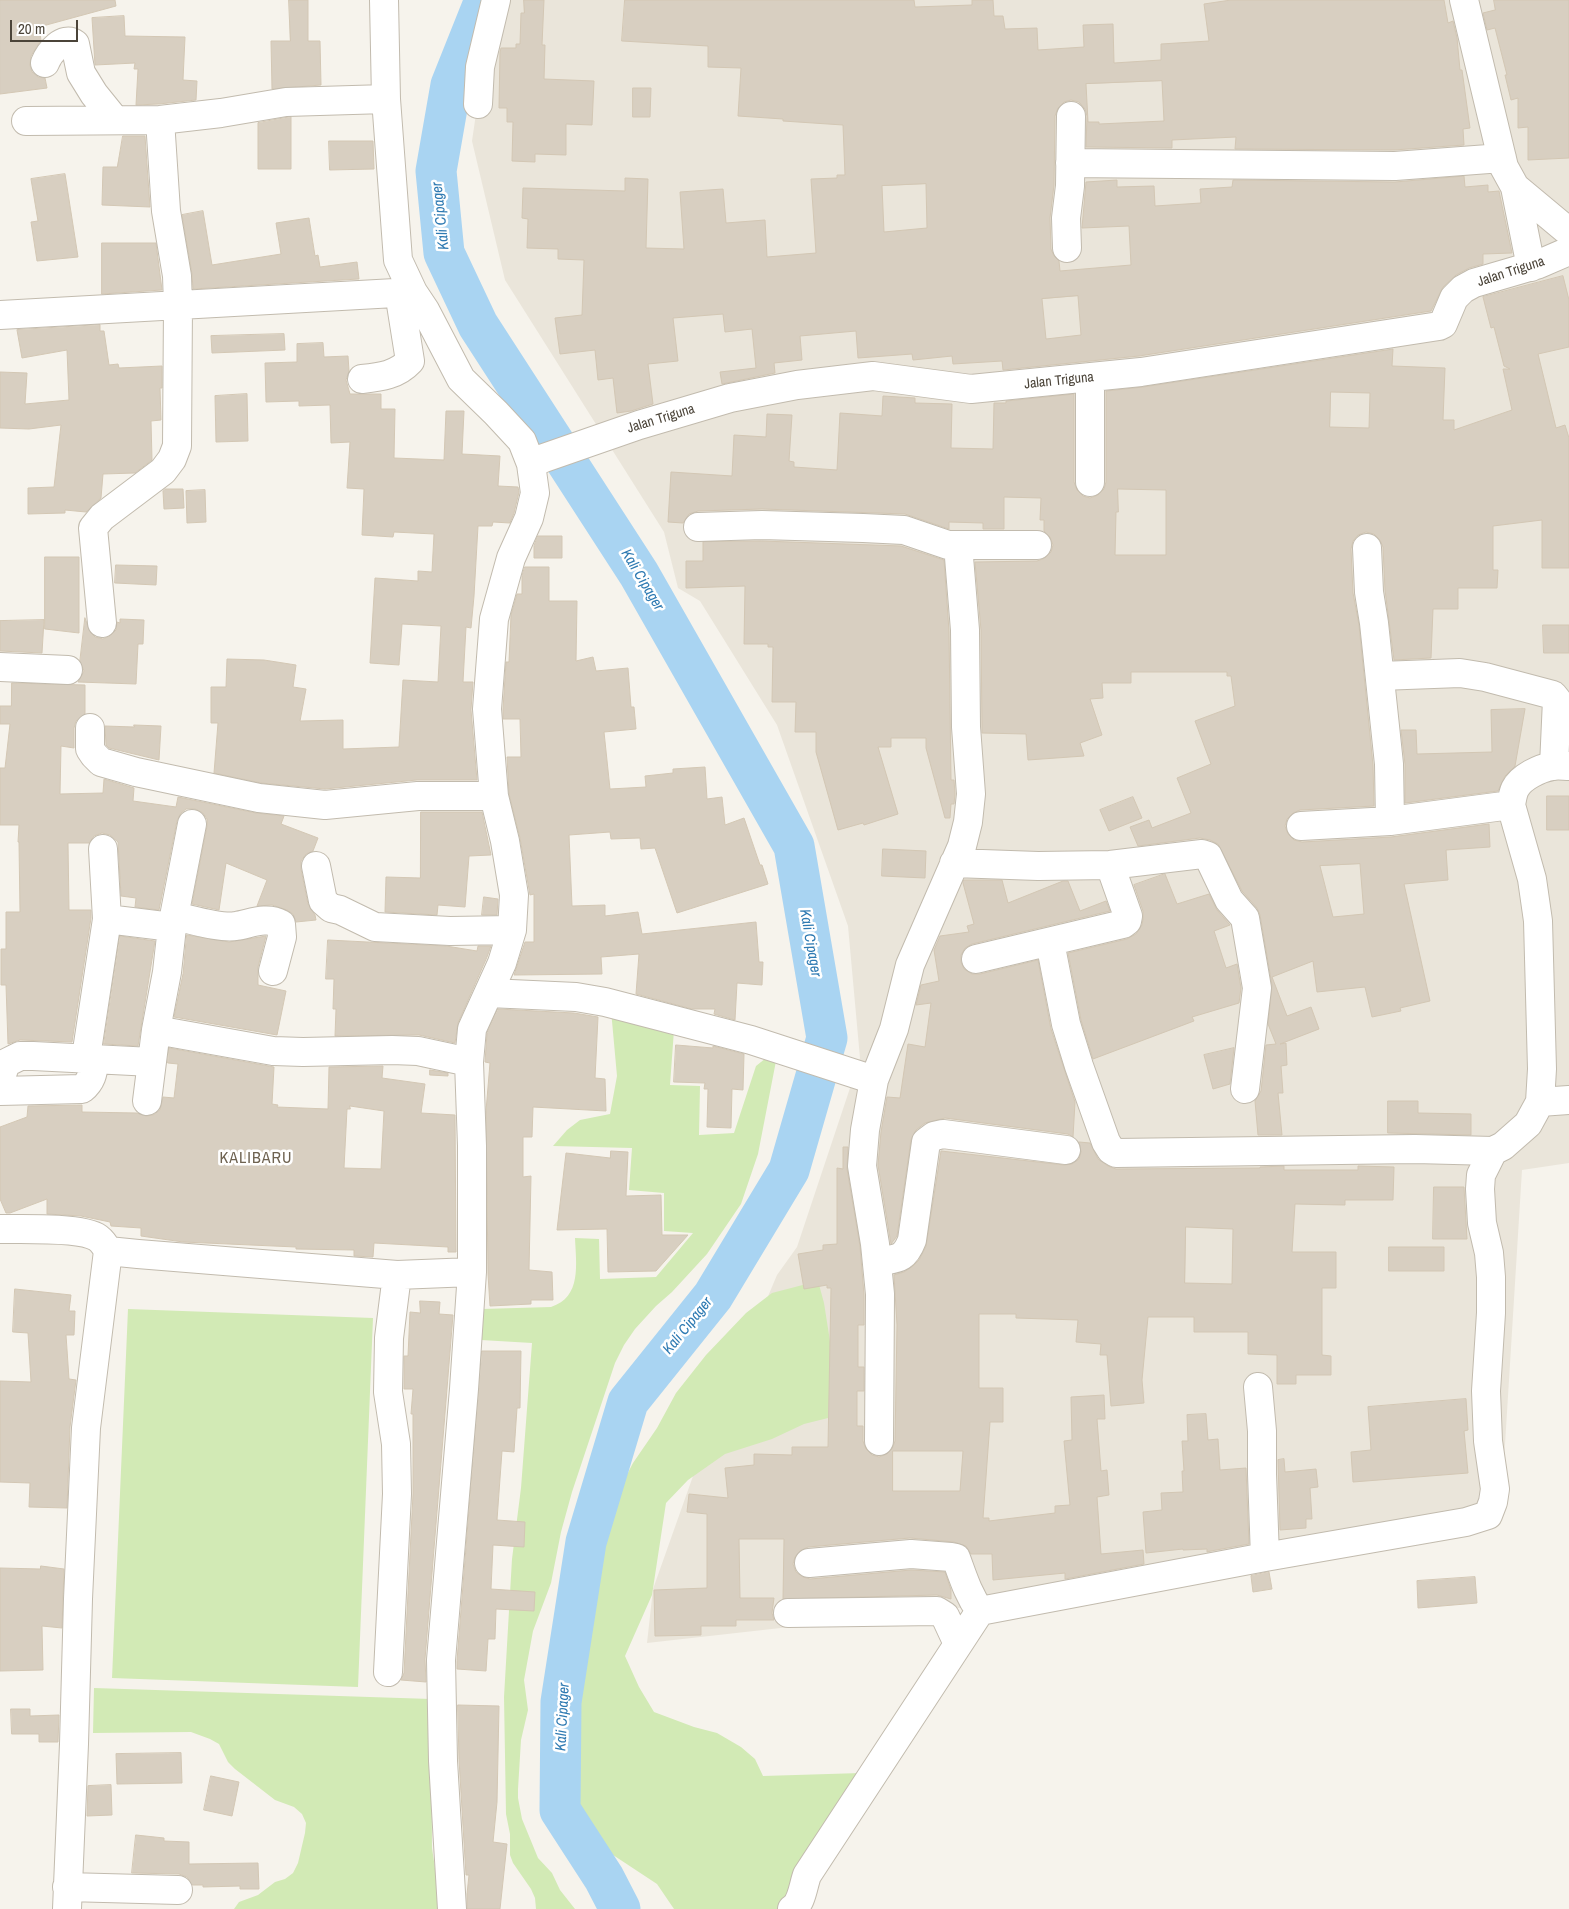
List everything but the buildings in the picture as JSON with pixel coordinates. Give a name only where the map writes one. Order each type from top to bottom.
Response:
[{"type":"street","points":[[362,379],[381,377],[402,369],[410,361],[406,292],[398,260],[386,99],[384,0]]},
{"type":"street","points":[[478,104],[480,66],[496,0]]},
{"type":"street","points":[[1464,0],[1504,167],[1515,187],[1531,267]]},
{"type":"street","points":[[44,63],[57,46],[66,41],[71,41],[75,44],[81,73],[94,94],[115,120]]},
{"type":"street","points":[[26,121],[160,120],[286,102],[386,99]]},
{"type":"street","points":[[1067,248],[1066,218],[1071,116]]},
{"type":"street","points":[[102,624],[93,528],[102,517],[163,471],[177,446],[177,276],[166,211],[160,120]]},
{"type":"street","points":[[1070,163],[1395,166],[1502,158]]},
{"type":"street","points":[[1515,187],[1568,233]]},
{"type":"street","name":"Jalan Triguna","points":[[538,461],[639,425],[730,398],[797,385],[873,376],[971,389],[1141,372],[1440,326],[1443,324],[1454,298],[1463,289],[1474,283],[1531,267],[1568,233]]},
{"type":"street","points":[[0,315],[406,292],[425,310],[461,379],[496,413],[538,461],[536,493],[529,518],[511,558],[494,619],[487,710],[494,796],[505,841],[514,895],[512,930],[502,963],[472,1029],[469,1062],[472,1146],[472,1272],[441,1660],[443,1761],[452,1909]]},
{"type":"street","points":[[1090,378],[1090,482]]},
{"type":"street","points":[[698,527],[762,525],[904,530],[935,542],[958,545],[1037,545]]},
{"type":"street","points":[[879,1441],[880,1294],[862,1166],[865,1130],[874,1080],[894,1030],[910,965],[962,846],[968,822],[970,794],[966,727],[964,630],[958,545]]},
{"type":"street","points":[[1367,548],[1369,592],[1389,764],[1390,821]]},
{"type":"street","points":[[0,667],[68,670]]},
{"type":"street","points":[[1050,942],[1066,1024],[1079,1066],[1106,1142],[1110,1150],[1116,1153],[1415,1149],[1493,1151],[1503,1146],[1528,1124],[1540,1102],[1542,1069],[1538,921],[1532,879],[1511,805],[1514,790],[1526,777],[1561,766],[1557,700],[1553,695],[1485,677],[1460,673],[1380,676]]},
{"type":"street","points":[[90,728],[90,749],[101,762],[136,772],[259,798],[325,805],[418,796],[494,796]]},
{"type":"street","points":[[1301,826],[1390,821],[1511,805]]},
{"type":"street","points":[[147,1100],[173,922],[192,824]]},
{"type":"street","points":[[0,1091],[82,1089],[89,1084],[92,1078],[90,1057],[107,919],[103,849]]},
{"type":"street","points":[[954,863],[1038,866],[1110,864],[1202,854],[1208,856],[1229,900],[1245,918],[1256,976],[1245,1088]]},
{"type":"street","points":[[976,959],[1123,924],[1128,916],[1110,864]]},
{"type":"street","points":[[316,866],[323,902],[331,908],[340,910],[376,927],[512,930]]},
{"type":"street","points":[[107,919],[229,927],[253,921],[276,922],[281,924],[282,937],[273,971]]},
{"type":"street","points":[[489,993],[576,997],[605,1002],[778,1048],[874,1080]]},
{"type":"street","points":[[156,1030],[273,1051],[418,1051],[469,1062]]},
{"type":"street","points":[[0,1080],[6,1063],[20,1056],[90,1057],[152,1062]]},
{"type":"street","points":[[1540,1102],[1569,1100]]},
{"type":"street","points":[[877,1262],[899,1257],[908,1251],[913,1232],[926,1142],[929,1138],[943,1134],[1066,1150]]},
{"type":"street","points":[[794,1908],[807,1876],[980,1611],[1265,1556],[1466,1522],[1488,1515],[1495,1489],[1488,1440],[1486,1391],[1492,1313],[1489,1252],[1482,1223],[1480,1189],[1481,1174],[1493,1151]]},
{"type":"street","points":[[0,1229],[59,1230],[88,1234],[98,1238],[108,1251],[86,1428],[67,1898],[178,1890]]},
{"type":"street","points":[[108,1251],[397,1275],[472,1272]]},
{"type":"street","points":[[388,1672],[397,1494],[396,1444],[388,1392],[389,1338],[397,1275]]},
{"type":"street","points":[[1258,1387],[1262,1422],[1265,1556]]},
{"type":"street","points":[[809,1563],[911,1554],[956,1558],[968,1592],[980,1611]]},
{"type":"street","points":[[788,1613],[937,1611],[945,1616],[958,1644]]},
{"type":"shaded area","points":[[504,0],[1569,0],[1569,1163],[1522,1170],[1501,1509],[1146,1587],[647,1643],[653,1589],[698,1462],[777,1275],[797,1247],[860,1058],[848,926],[777,725],[700,601],[678,588],[664,532],[505,280],[472,141],[483,66]]},
{"type":"green space","points":[[611,1010],[674,1030],[670,1085],[700,1086],[699,1135],[734,1133],[756,1066],[771,1054],[776,1061],[758,1154],[741,1204],[707,1254],[635,1329],[624,1345],[615,1363],[572,1492],[561,1532],[551,1583],[533,1631],[524,1680],[528,1710],[521,1740],[518,1798],[522,1819],[538,1858],[552,1873],[560,1890],[575,1909],[536,1909],[535,1898],[531,1889],[513,1863],[510,1855],[510,1834],[506,1814],[504,1697],[512,1559],[521,1488],[532,1343],[481,1340],[482,1309],[551,1307],[561,1302],[568,1296],[575,1278],[575,1238],[599,1239],[600,1279],[656,1277],[693,1233],[664,1231],[664,1193],[629,1190],[632,1148],[553,1146],[567,1130],[580,1120],[610,1114],[617,1076]]},
{"type":"green space","points":[[818,1281],[824,1303],[832,1354],[828,1418],[804,1424],[772,1439],[725,1454],[688,1480],[666,1503],[652,1595],[625,1656],[639,1687],[654,1712],[694,1727],[717,1733],[741,1747],[755,1759],[763,1776],[861,1773],[780,1909],[674,1909],[657,1884],[610,1853],[579,1817],[571,1780],[573,1718],[583,1645],[596,1580],[619,1490],[633,1463],[657,1428],[676,1393],[706,1355],[746,1313],[772,1293]]},
{"type":"green space","points":[[128,1309],[373,1318],[358,1687],[112,1678]]},
{"type":"green space","points":[[94,1688],[431,1699],[432,1848],[441,1909],[234,1909],[239,1902],[258,1895],[275,1882],[285,1879],[293,1873],[298,1863],[305,1833],[306,1823],[302,1814],[294,1807],[275,1800],[235,1769],[228,1762],[219,1744],[210,1739],[191,1732],[93,1733]]},
{"type":"waterway","name":"Kali Cipager","points":[[485,0],[451,85],[436,171],[444,253],[478,325],[639,574],[794,846],[827,1038],[789,1170],[713,1296],[628,1402],[586,1542],[561,1702],[560,1810],[604,1878],[620,1909]]},
{"type":"district","name":"KALIBARU","points":[[256,1159]]}]
